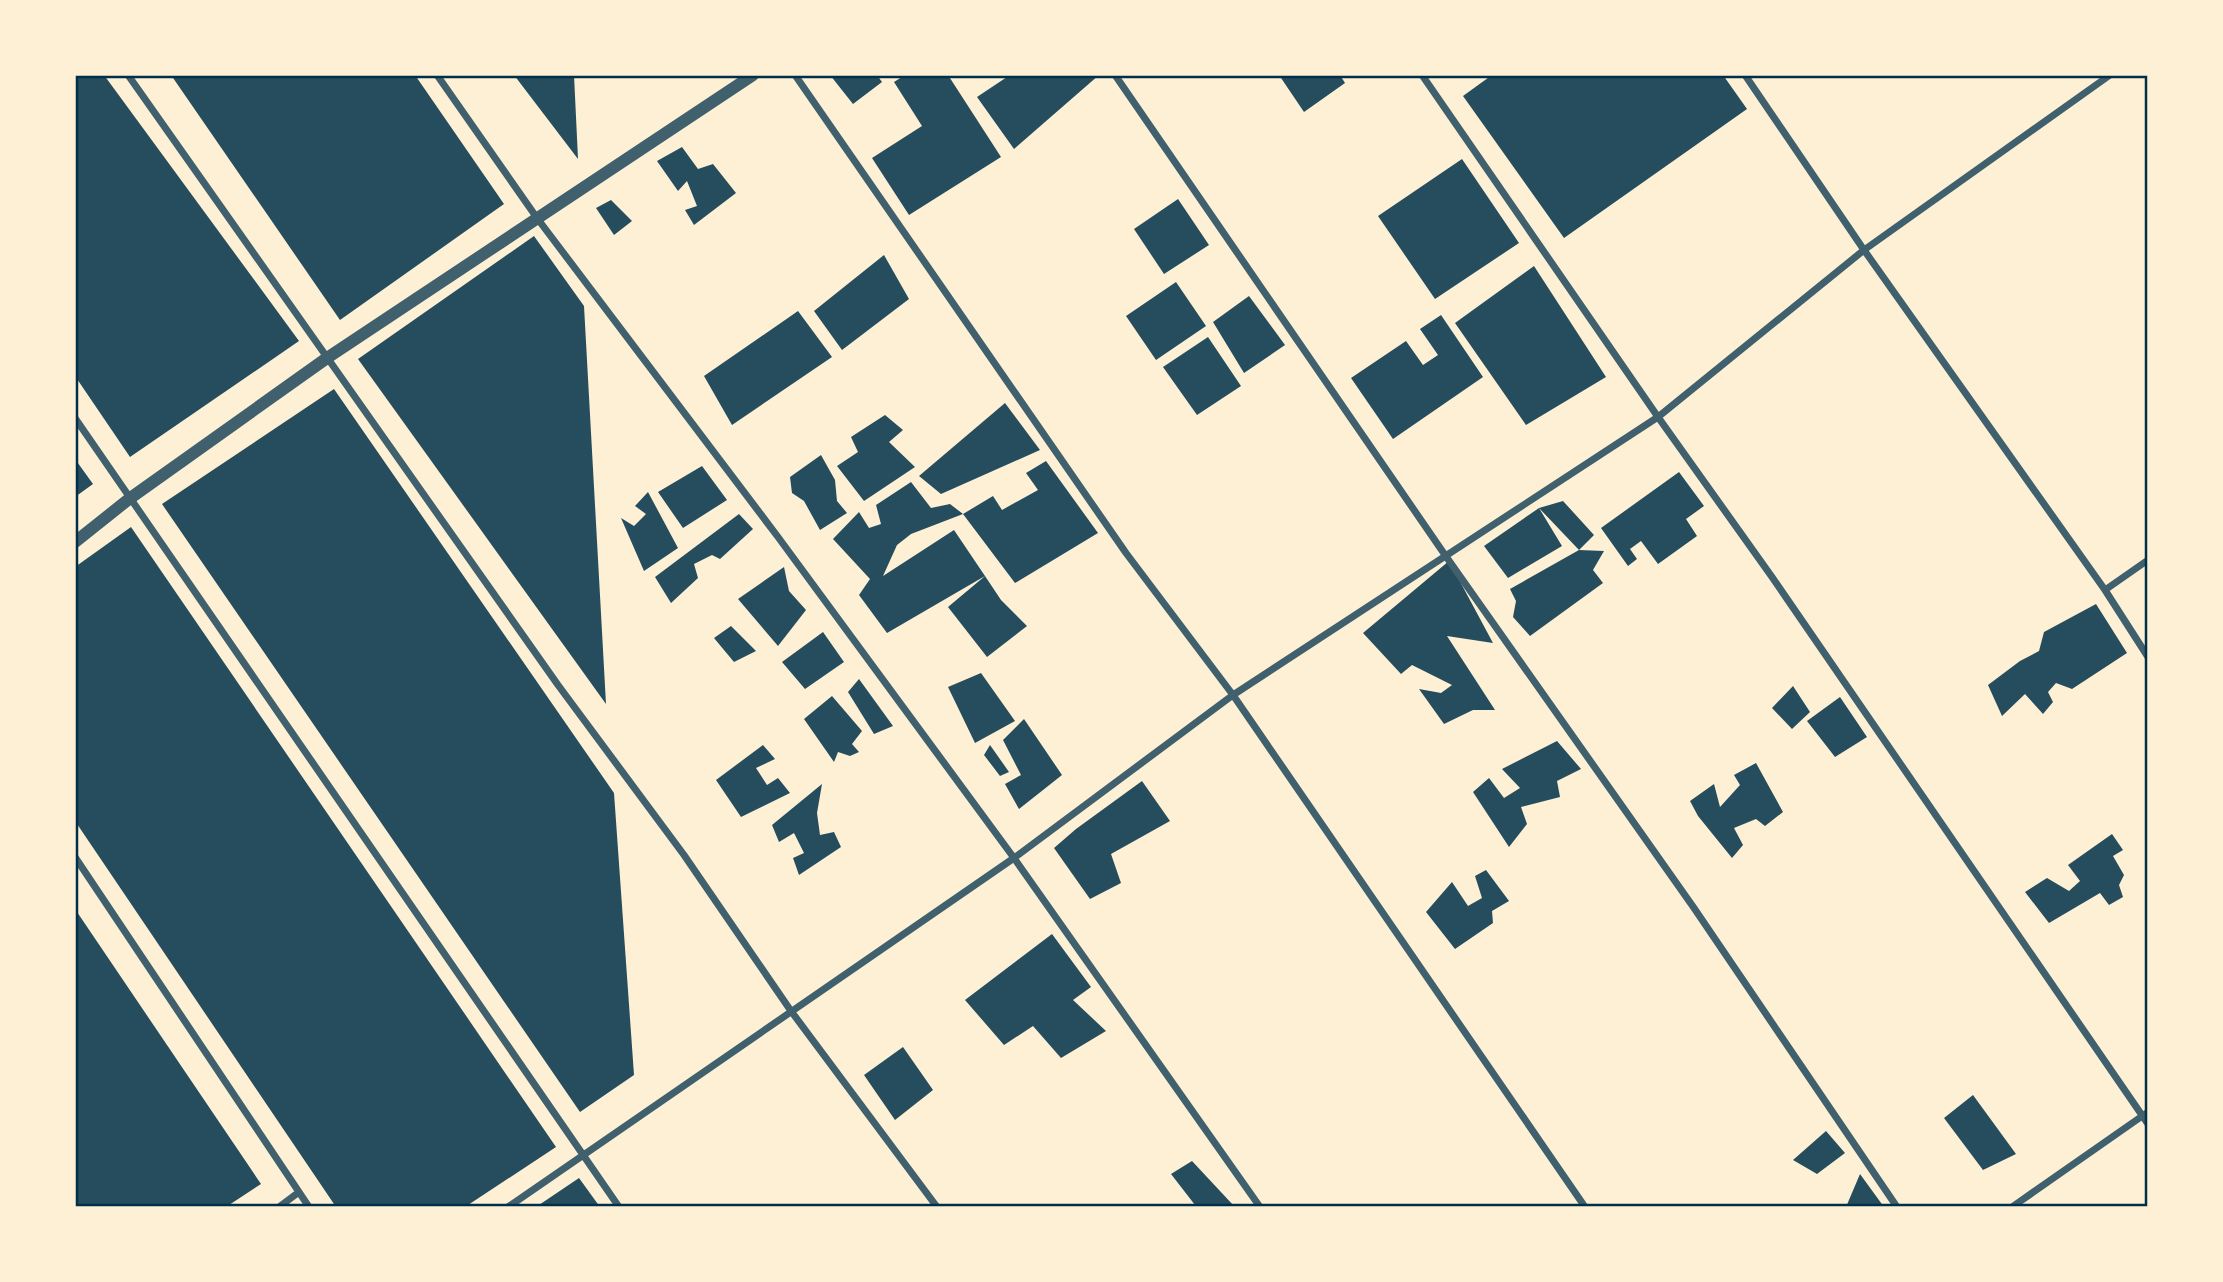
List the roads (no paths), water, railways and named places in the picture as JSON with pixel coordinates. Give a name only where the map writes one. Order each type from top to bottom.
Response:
[{"type":"street","points":[[128,75],[558,685],[684,855],[791,1011],[937,1207]]},
{"type":"street","points":[[437,75],[537,218],[778,537],[1014,858],[1259,1207]]},
{"type":"street","points":[[75,542],[129,499],[327,358],[753,75]]},
{"type":"street","points":[[795,75],[1118,541],[1233,695],[1585,1207]]},
{"type":"street","points":[[1115,75],[1445,555],[1694,908],[1897,1207]]},
{"type":"street","points":[[1422,75],[2145,1114],[2148,1124]]},
{"type":"street","points":[[1745,75],[1864,250],[2105,590],[2148,657]]},
{"type":"street","points":[[508,1207],[1014,858],[1233,695],[1658,417],[1864,250],[2110,75]]},
{"type":"street","points":[[75,418],[619,1207]]},
{"type":"street","points":[[2105,590],[2148,560]]},
{"type":"street","points":[[75,857],[309,1207]]},
{"type":"street","points":[[2012,1207],[2145,1114]]},
{"type":"street","points":[[279,1207],[299,1192]]}]
